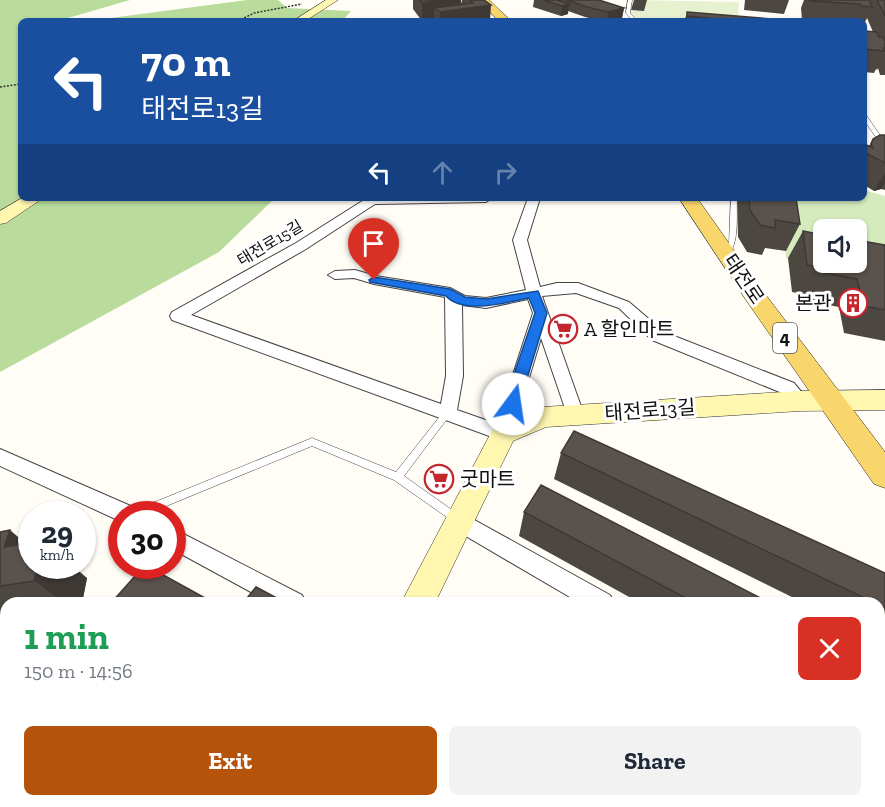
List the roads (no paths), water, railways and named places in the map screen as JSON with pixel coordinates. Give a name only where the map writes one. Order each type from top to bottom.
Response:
[{"type":"main road","points":[[297,18],[325,0]]},
{"type":"main road","points":[[483,0],[502,18]]},
{"type":"main road","points":[[305,18],[340,2]]},
{"type":"main road","points":[[315,18],[340,2]]},
{"type":"main road","points":[[322,18],[340,2]]},
{"type":"main road","points":[[0,202],[18,192]]},
{"type":"main road","points":[[0,219],[29,201]]},
{"type":"main road","name":"태전로","points":[[690,201],[830,401],[885,475]]},
{"type":"main road","name":"태전로13길","points":[[503,434],[543,417],[800,401],[885,399]]},
{"type":"main road","points":[[421,597],[503,434]]},
{"type":"street","name":"태전로15길","points":[[370,201],[300,246],[178,316],[447,413]]},
{"type":"street","points":[[533,201],[520,240],[534,294],[575,415]]},
{"type":"street","points":[[335,275],[355,274],[374,280],[450,293],[454,298],[454,346],[457,370],[455,390],[447,413],[503,434],[541,313]]},
{"type":"street","points":[[454,298],[486,303],[557,288],[578,288],[624,305],[658,336],[788,388],[800,401]]},
{"type":"street","points":[[0,457],[108,506]]},
{"type":"street","points":[[460,521],[592,597]]},
{"type":"street","points":[[186,545],[283,597]]},
{"type":"lane","points":[[630,0],[628,13],[632,18]]},
{"type":"lane","points":[[780,0],[819,4]]},
{"type":"lane","points":[[867,120],[883,142]]},
{"type":"lane","points":[[872,142],[883,142]]},
{"type":"lane","points":[[727,253],[732,242],[734,201]]},
{"type":"lane","points":[[398,477],[447,413]]},
{"type":"lane","points":[[169,501],[312,442],[398,477],[460,521]]},
{"type":"place","name":"본관","points":[[853,303]]},
{"type":"place","name":"A 할인마트","points":[[563,329]]},
{"type":"place","name":"굿마트","points":[[439,479]]}]
